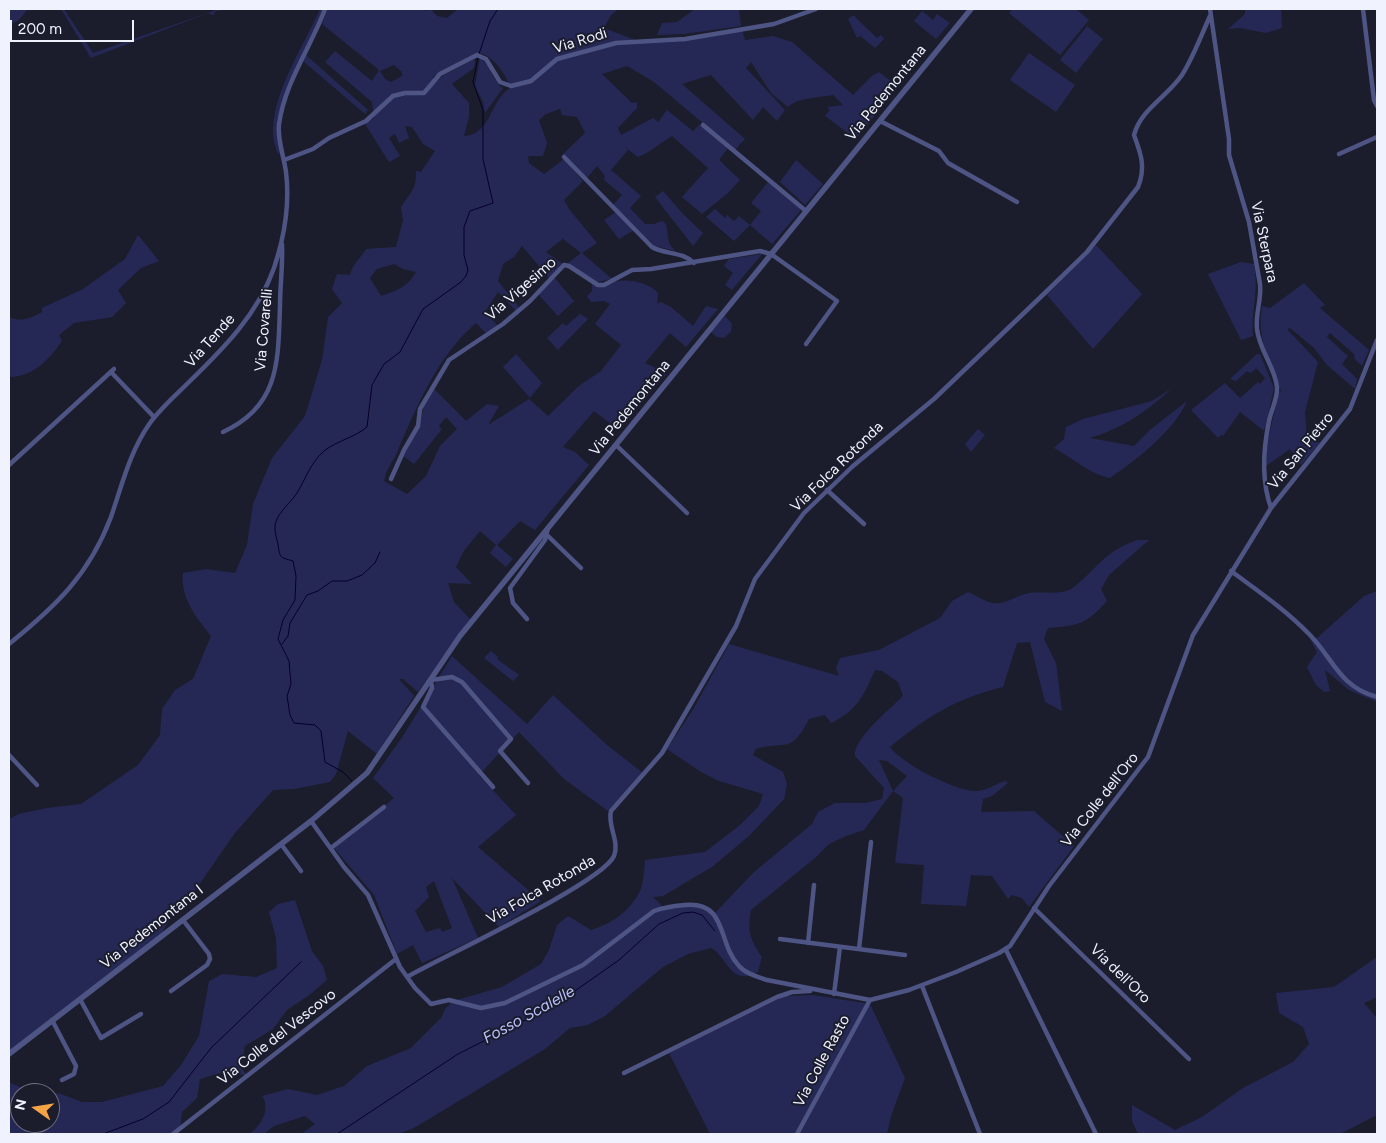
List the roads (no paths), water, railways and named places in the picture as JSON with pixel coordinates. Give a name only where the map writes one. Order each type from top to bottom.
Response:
[{"type":"street","name":"Via Tende","points":[[9,644],[53,608],[69,591],[83,570],[108,523],[135,449],[154,417],[222,349],[248,317],[268,283],[282,237],[288,197],[279,133],[280,116],[294,73],[325,9]]},
{"type":"street","name":"Via Rodi","points":[[284,160],[313,149],[329,138],[366,121],[393,96],[424,93],[440,74],[480,55],[488,61],[500,82],[515,86],[534,79],[557,58],[616,43],[685,39],[759,27],[774,24],[816,9]]},
{"type":"street","name":"Via Pedemontana","points":[[311,821],[369,771],[462,635],[548,532],[971,9]]},
{"type":"street","name":"Via Sterpara","points":[[1210,9],[1228,130],[1229,154],[1247,216],[1260,284],[1261,294],[1256,314],[1256,328],[1259,342],[1277,389],[1269,422],[1264,457],[1265,486],[1272,508]]},
{"type":"street","points":[[1363,9],[1374,100],[1377,106]]},
{"type":"street","name":"Via Folca Rotonda","points":[[407,977],[505,927],[565,893],[609,864],[616,848],[610,823],[611,811],[662,753],[736,626],[755,579],[804,513],[827,490],[898,428],[934,400],[1087,252],[1138,187],[1142,177],[1142,157],[1134,135],[1136,126],[1141,117],[1182,76],[1210,16]]},
{"type":"street","points":[[880,121],[939,151],[948,163],[1017,202]]},
{"type":"street","points":[[703,125],[806,211]]},
{"type":"street","points":[[1339,154],[1377,137]]},
{"type":"street","points":[[564,157],[652,247],[690,258],[694,263]]},
{"type":"street","name":"Via Covarelli","points":[[223,432],[241,423],[254,412],[266,396],[273,381],[278,345],[282,237]]},
{"type":"street","name":"Via Vigesimo","points":[[391,478],[418,426],[420,409],[449,360],[503,324],[530,301],[564,265],[569,266],[598,284],[604,284],[632,270],[694,263],[760,252],[771,254]]},
{"type":"street","points":[[771,254],[837,301],[806,344]]},
{"type":"street","name":"Via San Pietro","points":[[1231,572],[1272,508],[1350,409],[1377,340]]},
{"type":"street","points":[[9,465],[112,371],[154,417]]},
{"type":"street","points":[[616,446],[687,513]]},
{"type":"street","points":[[827,490],[864,524]]},
{"type":"street","points":[[527,619],[513,603],[510,588],[548,532],[581,568]]},
{"type":"street","points":[[1231,572],[1308,632],[1333,667],[1350,684],[1377,697]]},
{"type":"street","name":"Via Colle dell'Oro","points":[[1006,950],[1034,908],[1148,758],[1188,646],[1231,572]]},
{"type":"street","points":[[493,787],[423,707],[432,688],[431,680],[452,677],[460,681],[511,739],[500,751],[528,783]]},
{"type":"street","points":[[9,756],[37,785]]},
{"type":"street","points":[[330,848],[384,807]]},
{"type":"street","points":[[311,821],[372,900],[396,959],[414,988],[431,1004],[449,1000],[476,1008],[494,1007],[583,965],[654,911],[663,907],[696,904],[706,907],[716,918],[726,942],[741,968],[761,978],[870,1000],[922,986],[1006,950],[1096,1134]]},
{"type":"street","name":"Via Pedemontana I","points":[[9,1054],[311,821]]},
{"type":"street","points":[[859,949],[871,842]]},
{"type":"street","points":[[280,844],[300,871]]},
{"type":"street","points":[[808,943],[814,885]]},
{"type":"street","name":"Via dell'Oro","points":[[1034,908],[1189,1059]]},
{"type":"street","points":[[171,991],[207,964],[210,959],[209,954],[182,920]]},
{"type":"street","points":[[780,939],[905,955]]},
{"type":"street","points":[[834,994],[840,947]]},
{"type":"street","name":"Via Colle del Vescovo","points":[[173,1134],[396,959]]},
{"type":"street","points":[[922,986],[980,1134]]},
{"type":"street","points":[[624,1073],[777,997],[806,990],[824,992]]},
{"type":"street","points":[[80,999],[102,1038],[142,1014]]},
{"type":"street","name":"Via Colle Rasto","points":[[797,1134],[870,1000]]},
{"type":"street","points":[[52,1020],[76,1066],[74,1074],[62,1080]]},
{"type":"waterway","points":[[479,54],[490,21],[498,9]]},
{"type":"waterway","points":[[352,781],[343,772],[325,762],[321,731],[315,725],[294,723],[290,715],[287,696],[291,684],[289,661],[278,639],[283,620],[295,600],[296,576],[293,561],[280,555],[275,524],[280,514],[297,493],[319,455],[329,447],[367,427],[372,385],[384,364],[400,352],[423,309],[461,282],[466,276],[468,270],[464,255],[464,227],[470,211],[493,203],[483,159],[483,110],[473,82],[478,57]]},
{"type":"waterway","points":[[282,644],[288,636],[290,623],[307,595],[318,591],[332,581],[347,581],[362,575],[375,563],[380,552]]},
{"type":"waterway","name":"Fosso Scalelle","points":[[337,1134],[458,1054],[555,1005],[619,960],[659,924],[683,913],[693,912],[702,915],[715,931]]},
{"type":"waterway","points":[[103,1134],[143,1119],[169,1102],[211,1048],[301,962]]}]
